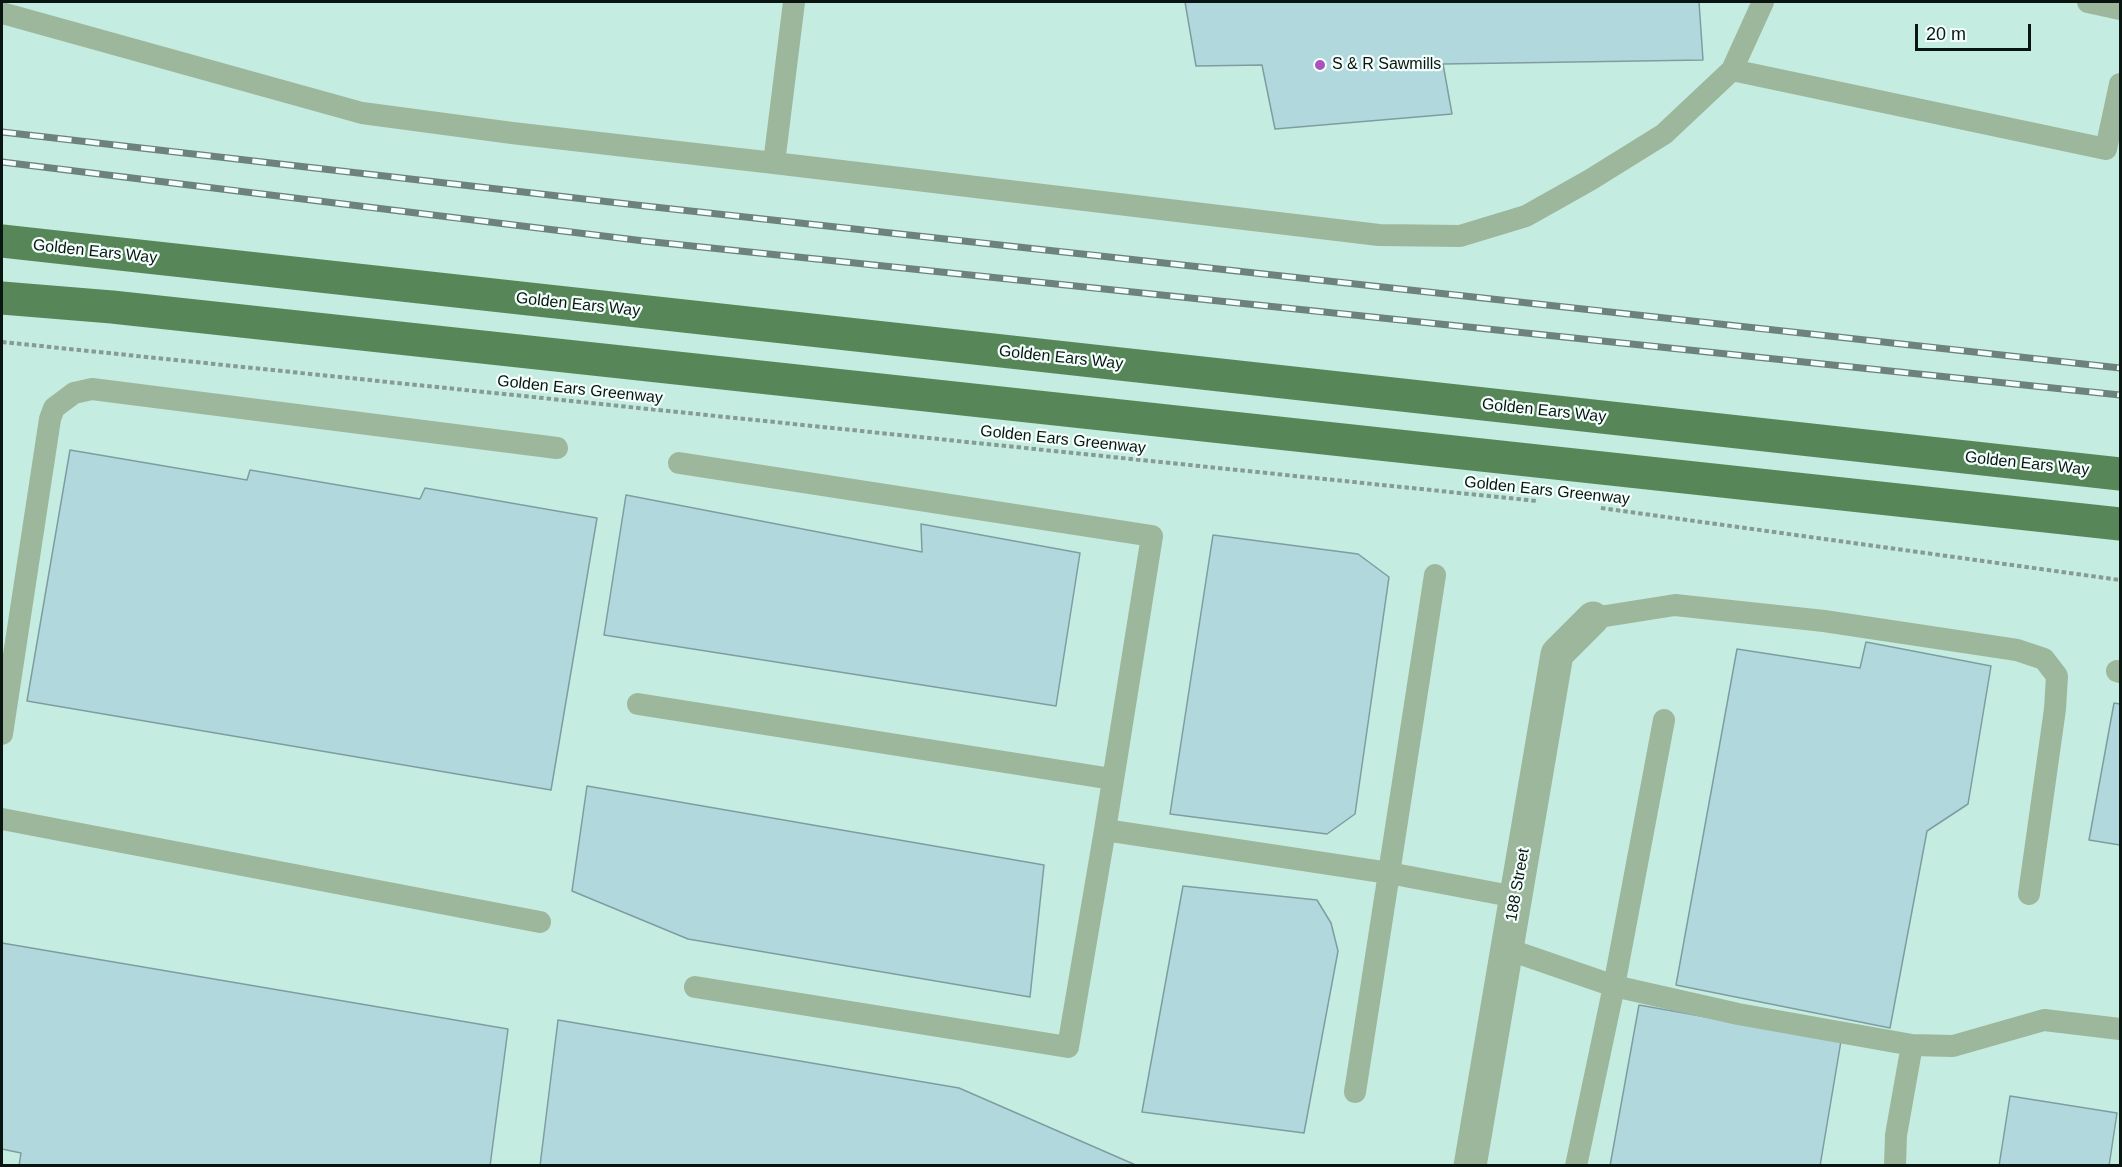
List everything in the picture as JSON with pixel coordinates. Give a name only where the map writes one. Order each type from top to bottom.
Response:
[{"type":"main road","name":"Golden Ears Way","points":[[2,242],[2121,474]]},
{"type":"main road","points":[[2,298],[124,308],[2121,524]]},
{"type":"street","name":"188 Street","points":[[1470,1166],[1557,654],[1593,618]]},
{"type":"lane","points":[[774,163],[794,2]]},
{"type":"lane","points":[[2,12],[362,113],[512,133],[1379,235],[1460,236],[1526,216],[1664,134],[1732,70],[1763,2]]},
{"type":"lane","points":[[2088,2],[2121,9]]},
{"type":"lane","points":[[1732,70],[2106,149],[2121,84]]},
{"type":"lane","points":[[2,734],[50,419],[54,408],[74,393],[92,389],[557,448]]},
{"type":"lane","points":[[679,463],[1152,536],[1068,1047],[695,987]]},
{"type":"lane","points":[[1355,1092],[1435,575]]},
{"type":"lane","points":[[1593,618],[1675,605],[1835,622],[2017,650],[2044,659],[2057,676],[2055,709],[2029,894]]},
{"type":"lane","points":[[638,704],[1112,779]]},
{"type":"lane","points":[[1576,1166],[1614,986],[1664,720]]},
{"type":"lane","points":[[2,819],[540,922]]},
{"type":"lane","points":[[1105,830],[1389,873],[1516,897]]},
{"type":"lane","points":[[1507,950],[1614,986],[1738,1014],[1912,1045],[1953,1046],[2044,1020],[2121,1029]]},
{"type":"lane","points":[[1895,1166],[1896,1135],[1912,1045]]},
{"type":"path","name":"Golden Ears Greenway","points":[[2,342],[1548,502]]},
{"type":"path","name":"Golden Ears Greenway","points":[[1596,507],[2121,580]]},
{"type":"shaded area","points":[[2,2],[2120,2],[2120,1165],[2,1166]]},
{"type":"building","name":"S & R Sawmills","points":[[1185,2],[1699,2],[1703,60],[1443,64],[1452,114],[1275,129],[1262,65],[1196,66]]},
{"type":"building","points":[[70,450],[247,480],[250,470],[420,499],[425,488],[597,518],[551,790],[27,701]]},
{"type":"building","points":[[626,495],[922,552],[921,524],[1080,553],[1056,706],[604,635]]},
{"type":"building","points":[[1213,535],[1358,554],[1389,577],[1355,814],[1327,834],[1170,814]]},
{"type":"building","points":[[1866,642],[1991,666],[1968,804],[1927,831],[1890,1028],[1676,985],[1737,649],[1860,668]]},
{"type":"building","points":[[2114,703],[2120,704],[2120,845],[2089,840]]},
{"type":"building","points":[[587,786],[1044,865],[1030,997],[688,939],[572,891]]},
{"type":"building","points":[[1183,886],[1317,900],[1331,923],[1338,951],[1304,1133],[1142,1112]]},
{"type":"building","points":[[2,943],[508,1029],[490,1166],[19,1166],[21,1153],[2,1149]]},
{"type":"building","points":[[1639,1005],[1841,1041],[1820,1166],[1610,1166]]},
{"type":"building","points":[[558,1020],[959,1088],[1138,1166],[540,1166]]},
{"type":"building","points":[[2010,1096],[2117,1113],[2109,1166],[1999,1166]]},
{"type":"railway","points":[[2,132],[645,206],[2120,368]]},
{"type":"railway","points":[[2,162],[644,241],[2120,395]]},
{"type":"place","name":"S & R Sawmills","points":[[1320,65]]}]
